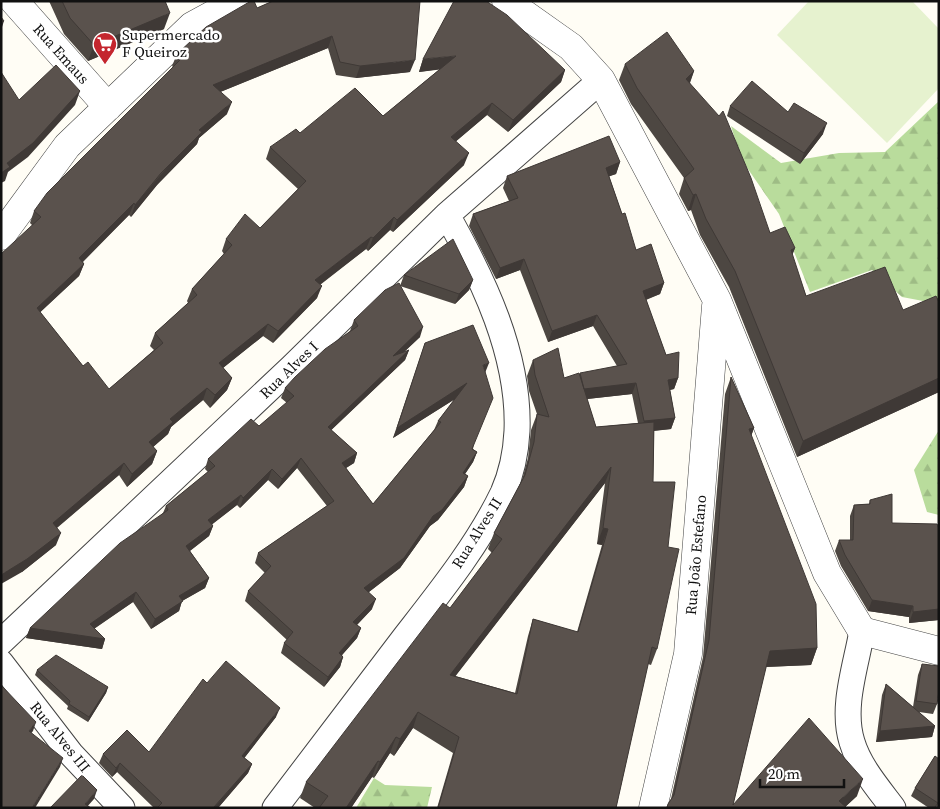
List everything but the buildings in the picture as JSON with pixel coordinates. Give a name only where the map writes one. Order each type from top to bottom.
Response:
[{"type":"street","name":"Rua Emaus","points":[[14,1],[108,107]]},
{"type":"street","points":[[1,236],[67,146],[192,26],[238,1]]},
{"type":"street","points":[[506,1],[571,47],[601,80],[717,300],[827,573],[862,631],[848,723],[852,744],[868,773],[893,808]]},
{"type":"street","name":"Rua Alves I","points":[[1,642],[292,368],[447,215],[601,80]]},
{"type":"street","name":"Rua Alves II","points":[[275,808],[418,621],[473,543],[503,493],[513,462],[517,432],[516,400],[508,361],[497,321],[483,286],[447,215]]},
{"type":"street","name":"Rua João Estefano","points":[[653,808],[688,654],[717,300]]},
{"type":"street","points":[[862,631],[939,651]]},
{"type":"street","name":"Rua Alves III","points":[[1,663],[72,754],[122,808]]},
{"type":"green space","points":[[809,1],[912,1],[939,29],[939,88],[887,143],[777,35]]},
{"type":"green space","points":[[939,101],[939,304],[902,297],[872,270],[810,292],[779,214],[741,159],[731,126],[781,163],[839,153],[885,152]]},
{"type":"green space","points":[[939,430],[939,515],[927,512],[914,470]]},
{"type":"green space","points":[[374,778],[385,785],[432,787],[427,808],[356,808]]},
{"type":"place","name":"Supermercado F Queiroz","points":[[105,65]]}]
